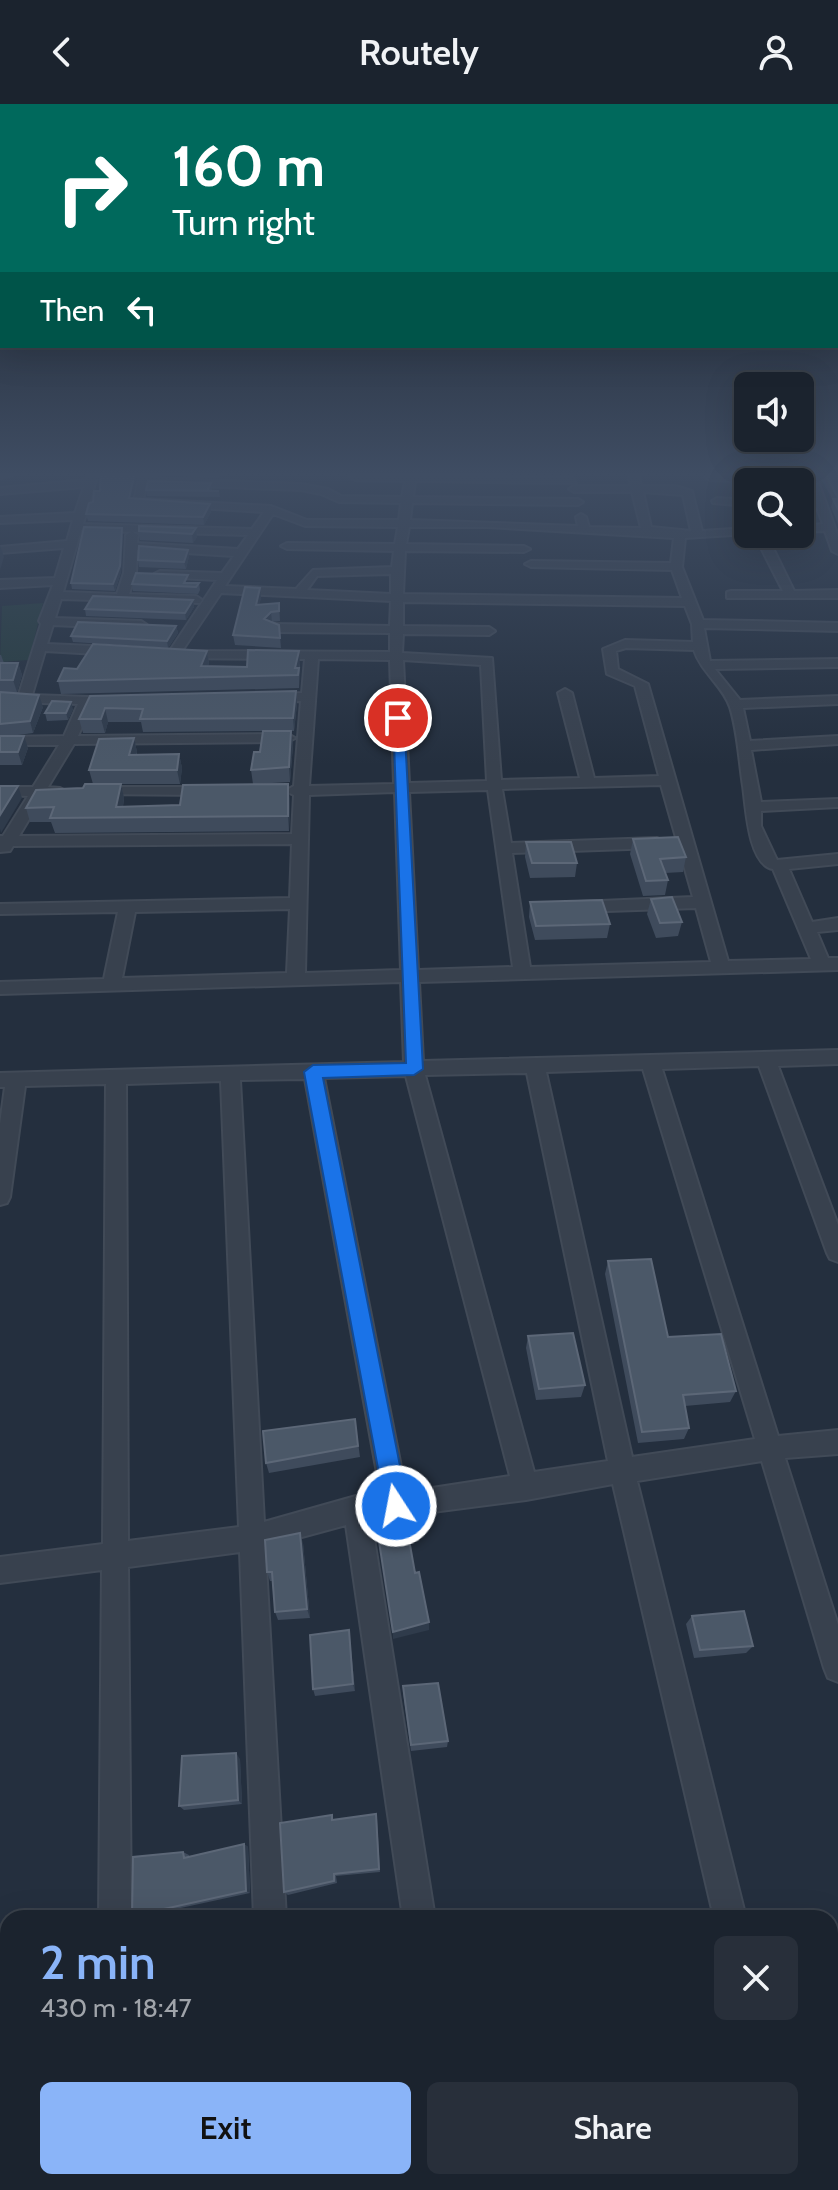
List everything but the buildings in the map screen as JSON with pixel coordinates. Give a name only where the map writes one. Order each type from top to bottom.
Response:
[{"type":"street","points":[[24,699],[45,621],[58,595],[64,570]]},
{"type":"street","points":[[173,655],[228,570]]},
{"type":"street","points":[[298,595],[313,573],[387,570]]},
{"type":"street","points":[[397,570],[400,786],[412,973],[414,1069],[526,1488]]},
{"type":"street","points":[[677,570],[698,624],[699,646],[705,665],[736,704],[754,807],[753,826],[771,864]]},
{"type":"street","points":[[778,570],[790,594]]},
{"type":"street","points":[[122,597],[130,573],[224,577]]},
{"type":"street","points":[[0,584],[60,581]]},
{"type":"street","points":[[216,589],[397,598],[687,602]]},
{"type":"street","points":[[731,595],[838,594]]},
{"type":"street","points":[[58,595],[208,601]]},
{"type":"street","points":[[45,621],[162,625]]},
{"type":"street","points":[[698,624],[838,627]]},
{"type":"street","points":[[177,626],[191,627]]},
{"type":"street","points":[[274,628],[489,631]]},
{"type":"street","points":[[699,646],[625,644],[609,649],[612,671],[641,684],[721,966]]},
{"type":"street","points":[[38,647],[128,652]]},
{"type":"street","points":[[158,654],[396,656],[487,661],[494,782],[504,848],[521,909],[523,975]]},
{"type":"street","points":[[296,979],[303,738],[312,656]]},
{"type":"street","points":[[705,665],[838,663]]},
{"type":"street","points":[[565,693],[588,781]]},
{"type":"street","points":[[261,698],[308,697]]},
{"type":"street","points":[[0,698],[128,701]]},
{"type":"street","points":[[736,704],[838,700]]},
{"type":"street","points":[[3,845],[39,792],[68,742],[86,702]]},
{"type":"street","points":[[0,741],[303,738]]},
{"type":"street","points":[[743,746],[838,740]]},
{"type":"street","points":[[271,791],[494,782],[667,780]]},
{"type":"street","points":[[0,791],[225,791]]},
{"type":"street","points":[[754,807],[838,803]]},
{"type":"street","points":[[3,845],[300,839]]},
{"type":"street","points":[[504,848],[685,843]]},
{"type":"street","points":[[830,964],[807,928],[779,865],[838,859]]},
{"type":"street","points":[[560,908],[701,902]]},
{"type":"street","points":[[0,909],[299,903]]},
{"type":"street","points":[[112,985],[127,908]]},
{"type":"street","points":[[807,928],[838,924]]},
{"type":"street","points":[[0,988],[412,973],[523,975],[830,964]]},
{"type":"street","points":[[0,1197],[8,1079],[838,1057]]},
{"type":"street","points":[[766,1059],[838,1253]]},
{"type":"street","points":[[650,1062],[838,1668]]},
{"type":"street","points":[[535,1066],[646,1569],[664,1667],[728,1910]]},
{"type":"street","points":[[313,1072],[396,1506]]},
{"type":"street","points":[[230,1074],[270,1910]]},
{"type":"street","points":[[115,1910],[116,1077]]},
{"type":"street","points":[[0,1570],[115,1558],[252,1538],[356,1509],[526,1488],[770,1448],[838,1442]]},
{"type":"street","points":[[356,1509],[418,1910]]},
{"type":"green space","points":[[43,603],[29,660],[0,662],[2,606]]},
{"type":"route","points":[[396,1506],[313,1072],[414,1069],[398,718]]}]
